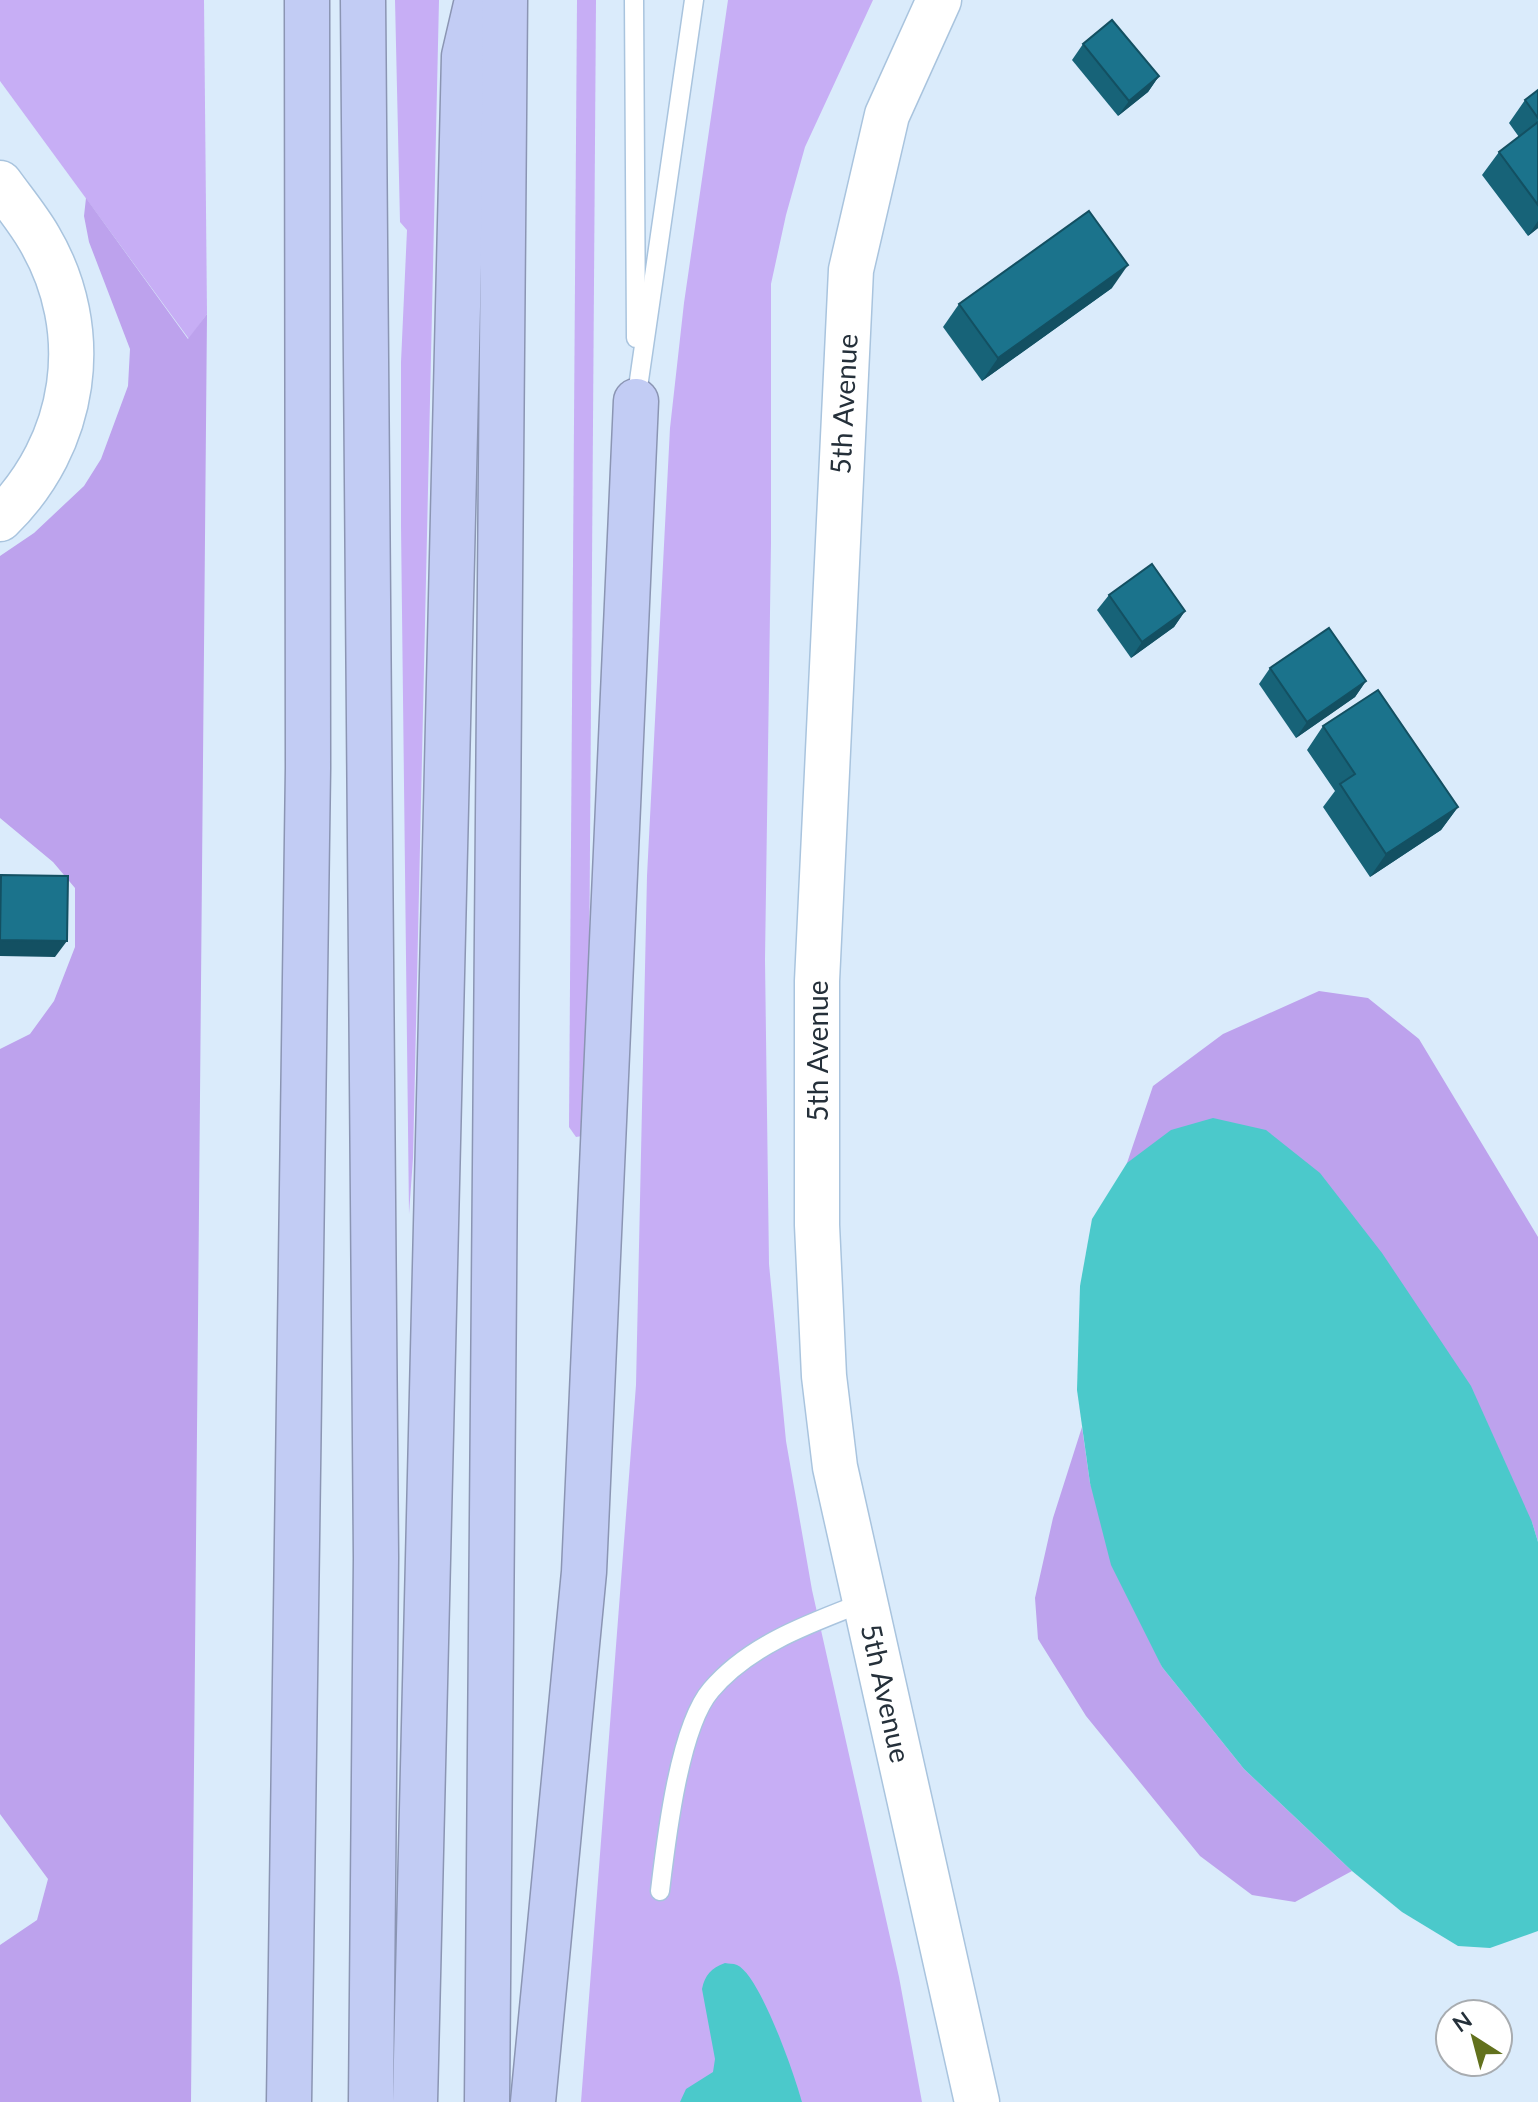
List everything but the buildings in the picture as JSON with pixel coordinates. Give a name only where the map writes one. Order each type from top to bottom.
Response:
[{"type":"highway","points":[[289,2102],[308,768],[307,0]]},
{"type":"highway","points":[[363,0],[376,1542],[371,2102]]},
{"type":"highway","points":[[415,2102],[464,56],[477,0]]},
{"type":"highway","points":[[487,2102],[505,0]]},
{"type":"highway","points":[[533,2102],[584,1572],[636,401]]},
{"type":"street","name":"5th Avenue","points":[[939,0],[887,115],[851,270],[817,981],[817,1225],[824,1376],[835,1467],[977,2102]]},
{"type":"street","points":[[0,183],[39,238],[56,274],[68,309],[70,384],[50,454],[25,492],[0,519]]},
{"type":"lane","points":[[634,0],[636,401]]},
{"type":"lane","points":[[636,401],[694,0]]},
{"type":"lane","points":[[660,1891],[670,1816],[692,1725],[710,1691],[744,1661],[777,1639],[865,1602]]},
{"type":"shaded area","points":[[0,0],[204,0],[207,314],[189,339],[0,81]]},
{"type":"shaded area","points":[[395,0],[439,0],[413,1158],[409,1214],[401,526],[401,362],[407,230],[400,222]]},
{"type":"shaded area","points":[[577,0],[596,0],[588,1130],[576,1137],[569,1127]]},
{"type":"shaded area","points":[[728,0],[873,0],[805,147],[771,284],[765,960],[769,1264],[786,1441],[812,1590],[899,1977],[922,2102],[581,2102],[636,1385],[647,876],[670,428],[684,303]]},
{"type":"shaded area","points":[[86,198],[188,339],[207,314],[191,2102],[0,2102],[0,1945],[37,1920],[48,1879],[0,1814],[0,1049],[30,1034],[54,1001],[75,947],[75,888],[53,862],[0,818],[0,556],[34,533],[84,486],[101,459],[128,386],[130,349],[89,242],[84,216]]},
{"type":"shaded area","points":[[1319,991],[1368,998],[1419,1039],[1538,1237],[1538,1542],[1532,1522],[1127,1163],[1153,1086],[1223,1034]]},
{"type":"shaded area","points":[[1213,1118],[1266,1130],[1320,1173],[1382,1253],[1471,1386],[1532,1522],[1538,1542],[1538,1931],[1490,1948],[1458,1946],[1402,1912],[1352,1871],[1244,1769],[1162,1667],[1111,1565],[1090,1483],[1077,1390],[1080,1286],[1092,1219],[1127,1163],[1171,1130]]},
{"type":"shaded area","points":[[1082,1427],[1090,1483],[1162,1667],[1244,1769],[1352,1871],[1295,1902],[1252,1895],[1200,1856],[1086,1716],[1038,1639],[1035,1598],[1053,1518]]},
{"type":"shaded area","points":[[725,1963],[737,1965],[756,1987],[776,2028],[802,2102],[680,2102],[686,2089],[713,2072],[715,2059],[702,1989],[709,1973]]}]
